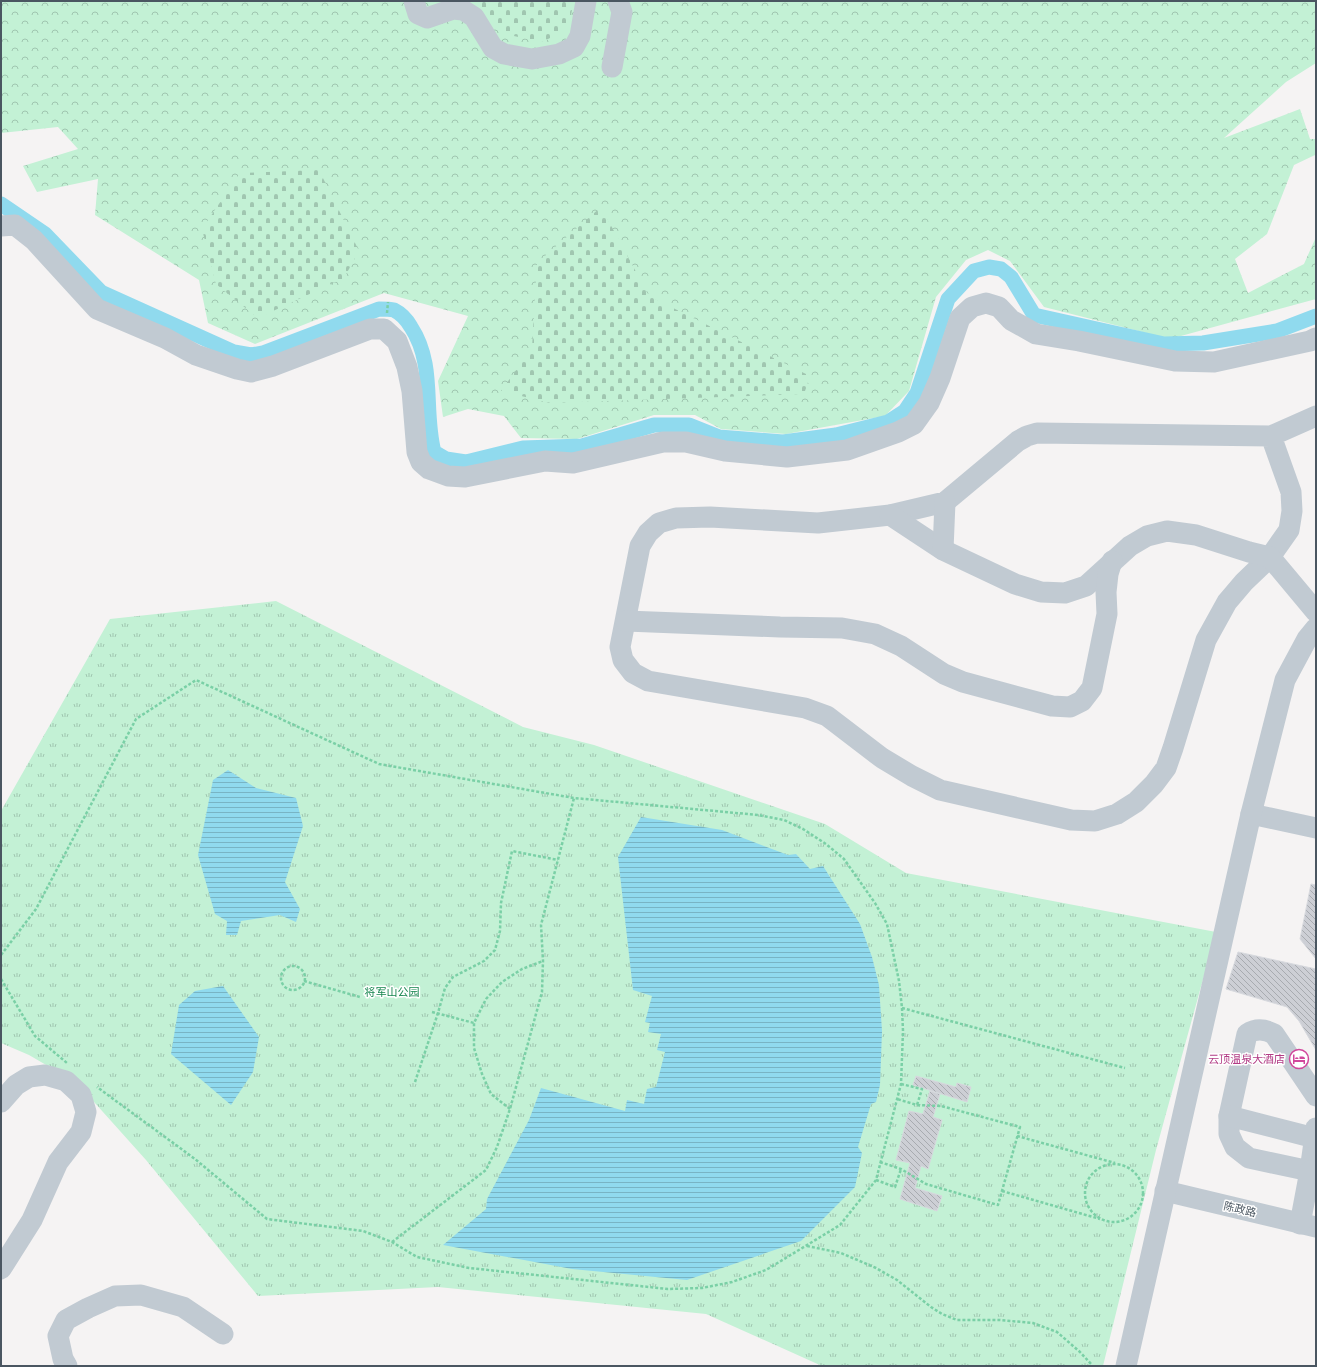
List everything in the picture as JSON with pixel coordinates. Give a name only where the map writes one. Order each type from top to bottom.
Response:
[{"type":"street","points":[[414,1],[418,14],[427,18],[453,9],[463,10],[474,17],[493,48],[504,54],[532,59],[559,54],[574,47],[580,36],[586,1]]},
{"type":"street","points":[[612,67],[622,12],[618,1]]},
{"type":"street","points":[[1,226],[15,225],[34,240],[96,309],[165,338],[196,355],[237,369],[252,372],[370,329],[384,329],[396,341],[408,367],[412,391],[417,452],[421,462],[428,469],[448,476],[465,477],[545,462],[573,463],[663,442],[686,442],[725,451],[787,457],[847,450],[898,432],[914,424],[929,403],[940,378],[960,318],[972,307],[986,303],[999,307],[1011,320],[1036,334],[1079,341],[1175,361],[1214,362],[1310,341],[1316,338]]},
{"type":"street","points":[[1271,436],[1291,492],[1292,511],[1289,530],[1270,557],[1244,582],[1228,602],[1206,640],[1166,768],[1154,784],[1136,802],[1117,814],[1096,821],[1071,820],[940,790],[912,776],[882,758],[828,716],[805,708],[648,680],[633,673],[623,660],[620,647],[640,546],[648,533],[659,523],[676,518],[710,517],[818,523],[890,514],[946,502],[1018,441],[1037,433],[1271,436],[1316,416]]},
{"type":"street","points":[[943,550],[946,502]]},
{"type":"street","points":[[890,514],[943,550],[1015,584],[1041,592],[1065,593],[1086,586],[1130,546],[1147,536],[1167,531],[1196,535],[1270,557],[1316,612]]},
{"type":"street","points":[[626,621],[842,628],[875,634],[901,646],[944,674],[963,682],[1052,706],[1070,707],[1082,701],[1092,688],[1107,614],[1106,592],[1108,574],[1112,561]]},
{"type":"street","points":[[1126,1366],[1251,814],[1285,680],[1307,639],[1316,628]]},
{"type":"street","points":[[1251,814],[1316,828]]},
{"type":"street","points":[[1310,1171],[1249,1158],[1235,1147],[1229,1134],[1229,1116],[1247,1034],[1253,1030],[1266,1030],[1274,1034],[1316,1096]]},
{"type":"street","points":[[1,1102],[16,1085],[29,1077],[46,1075],[66,1081],[81,1095],[86,1112],[81,1132],[58,1162],[32,1220],[1,1269]]},
{"type":"street","points":[[1229,1116],[1315,1133],[1310,1171],[1308,1226]]},
{"type":"street","name":"陈政路","points":[[1165,1191],[1308,1226]]},
{"type":"street","points":[[67,1366],[63,1359],[58,1336],[66,1320],[115,1296],[140,1295],[183,1307],[223,1334]]},
{"type":"path","points":[[386,318],[388,302]]},
{"type":"path","points":[[1,955],[36,909],[136,719],[196,680],[379,764],[574,798],[758,815],[784,820],[803,829],[826,844],[844,859],[875,903],[887,924],[899,981],[902,1008],[902,1084],[876,1180],[840,1225],[807,1246],[766,1270],[732,1282],[702,1288],[668,1289],[469,1268],[417,1257],[392,1242],[363,1231],[267,1219],[195,1158],[96,1086]]},
{"type":"path","points":[[392,1242],[486,1170],[497,1147],[510,1109],[542,992],[543,961],[541,925],[574,798]]},
{"type":"path","points":[[415,1082],[445,988],[453,977],[484,961],[495,950],[500,931],[501,903],[512,852],[558,860]]},
{"type":"path","points":[[510,1109],[490,1094],[474,1048],[474,1023],[486,999],[502,982],[522,969],[543,961]]},
{"type":"path","points":[[292,966],[299,968],[304,974],[304,981],[300,987],[292,990],[285,986],[281,976],[285,969],[292,966]]},
{"type":"path","points":[[1,978],[34,1036],[71,1066]]},
{"type":"path","points":[[304,981],[360,997]]},
{"type":"path","points":[[902,1008],[1125,1068]]},
{"type":"path","points":[[432,1012],[474,1023]]},
{"type":"path","points":[[902,1084],[922,1089],[917,1105]]},
{"type":"path","points":[[880,1162],[901,1169],[926,1184],[998,1205],[1020,1127],[941,1106],[917,1105],[897,1099]]},
{"type":"path","points":[[1002,1191],[1110,1221],[1120,1221],[1128,1218],[1136,1212],[1141,1203],[1143,1194],[1142,1184],[1130,1169],[1122,1165],[1017,1136]]},
{"type":"path","points":[[1110,1221],[1093,1213],[1088,1206],[1085,1196],[1086,1187],[1089,1178],[1103,1166],[1112,1164],[1122,1165]]},
{"type":"path","points":[[876,1180],[895,1186],[901,1169]]},
{"type":"path","points":[[807,1246],[841,1253],[876,1268],[897,1280],[931,1307],[942,1314],[957,1320],[1000,1320],[1033,1323],[1057,1332],[1080,1352],[1092,1365]]},
{"type":"green space","points":[[1,1],[1316,1],[1316,63],[1286,82],[1224,138],[1300,109],[1310,139],[1316,139],[1315,155],[1294,165],[1267,234],[1235,259],[1248,293],[1304,264],[1316,237],[1316,299],[1170,339],[1044,307],[1010,261],[988,250],[966,260],[936,297],[909,391],[885,416],[786,434],[721,429],[695,415],[654,415],[577,439],[521,438],[504,416],[468,409],[443,417],[438,381],[468,316],[384,293],[255,344],[208,323],[199,280],[95,215],[98,179],[37,192],[23,166],[78,149],[58,127],[1,133]]},
{"type":"green space","points":[[476,1],[574,1],[568,29],[542,42],[504,34]]},
{"type":"green space","points":[[319,170],[359,251],[344,278],[258,318],[216,284],[202,229],[240,173]]},
{"type":"green space","points":[[601,207],[649,296],[810,376],[804,394],[550,403],[501,391],[532,348],[537,263]]},
{"type":"green space","name":"将军山公园","points":[[276,601],[523,727],[594,745],[825,824],[906,873],[1216,932],[1156,1150],[1103,1366],[822,1366],[706,1314],[438,1287],[258,1296],[146,1160],[77,1083],[29,1055],[1,1043],[1,811],[110,619]]},
{"type":"water","points":[[228,770],[256,788],[296,798],[303,826],[285,882],[300,909],[296,922],[280,915],[241,921],[237,935],[226,935],[227,921],[215,914],[198,855],[213,780]]},
{"type":"water","points":[[641,817],[722,830],[788,855],[796,854],[810,869],[823,866],[860,924],[872,957],[879,985],[882,1031],[880,1085],[876,1102],[871,1104],[858,1147],[862,1153],[855,1187],[801,1241],[687,1280],[572,1269],[443,1245],[486,1209],[487,1199],[529,1120],[541,1088],[625,1111],[627,1100],[644,1104],[647,1089],[656,1087],[665,1052],[657,1050],[661,1034],[648,1032],[650,1023],[645,1022],[652,996],[633,990],[618,857]]},
{"type":"water","points":[[223,986],[259,1037],[253,1072],[231,1105],[171,1054],[179,1005],[195,991]]},
{"type":"building","points":[[1311,884],[1316,885],[1316,959],[1300,939]]},
{"type":"building","points":[[1238,952],[1316,969],[1316,1050],[1299,1021],[1287,1007],[1226,989]]},
{"type":"building","points":[[916,1076],[956,1087],[957,1083],[971,1087],[967,1102],[913,1085]]},
{"type":"building","points":[[930,1091],[940,1094],[933,1117],[942,1120],[928,1169],[921,1166],[915,1188],[942,1196],[937,1211],[900,1199],[910,1163],[896,1160],[909,1111],[923,1114]]},
{"type":"waterway","points":[[1,204],[45,234],[101,292],[234,352],[251,355],[263,353],[379,309],[394,310],[402,315],[409,324],[419,342],[424,357],[428,388],[429,420],[434,452],[446,459],[466,462],[523,448],[582,446],[654,425],[689,425],[719,437],[783,442],[836,435],[888,422],[905,411],[917,393],[948,299],[974,271],[989,267],[1001,269],[1011,277],[1034,315],[1164,344],[1203,343],[1277,331],[1316,316]]},
{"type":"place","name":"云顶温泉大酒店","points":[[1299,1059]]}]
